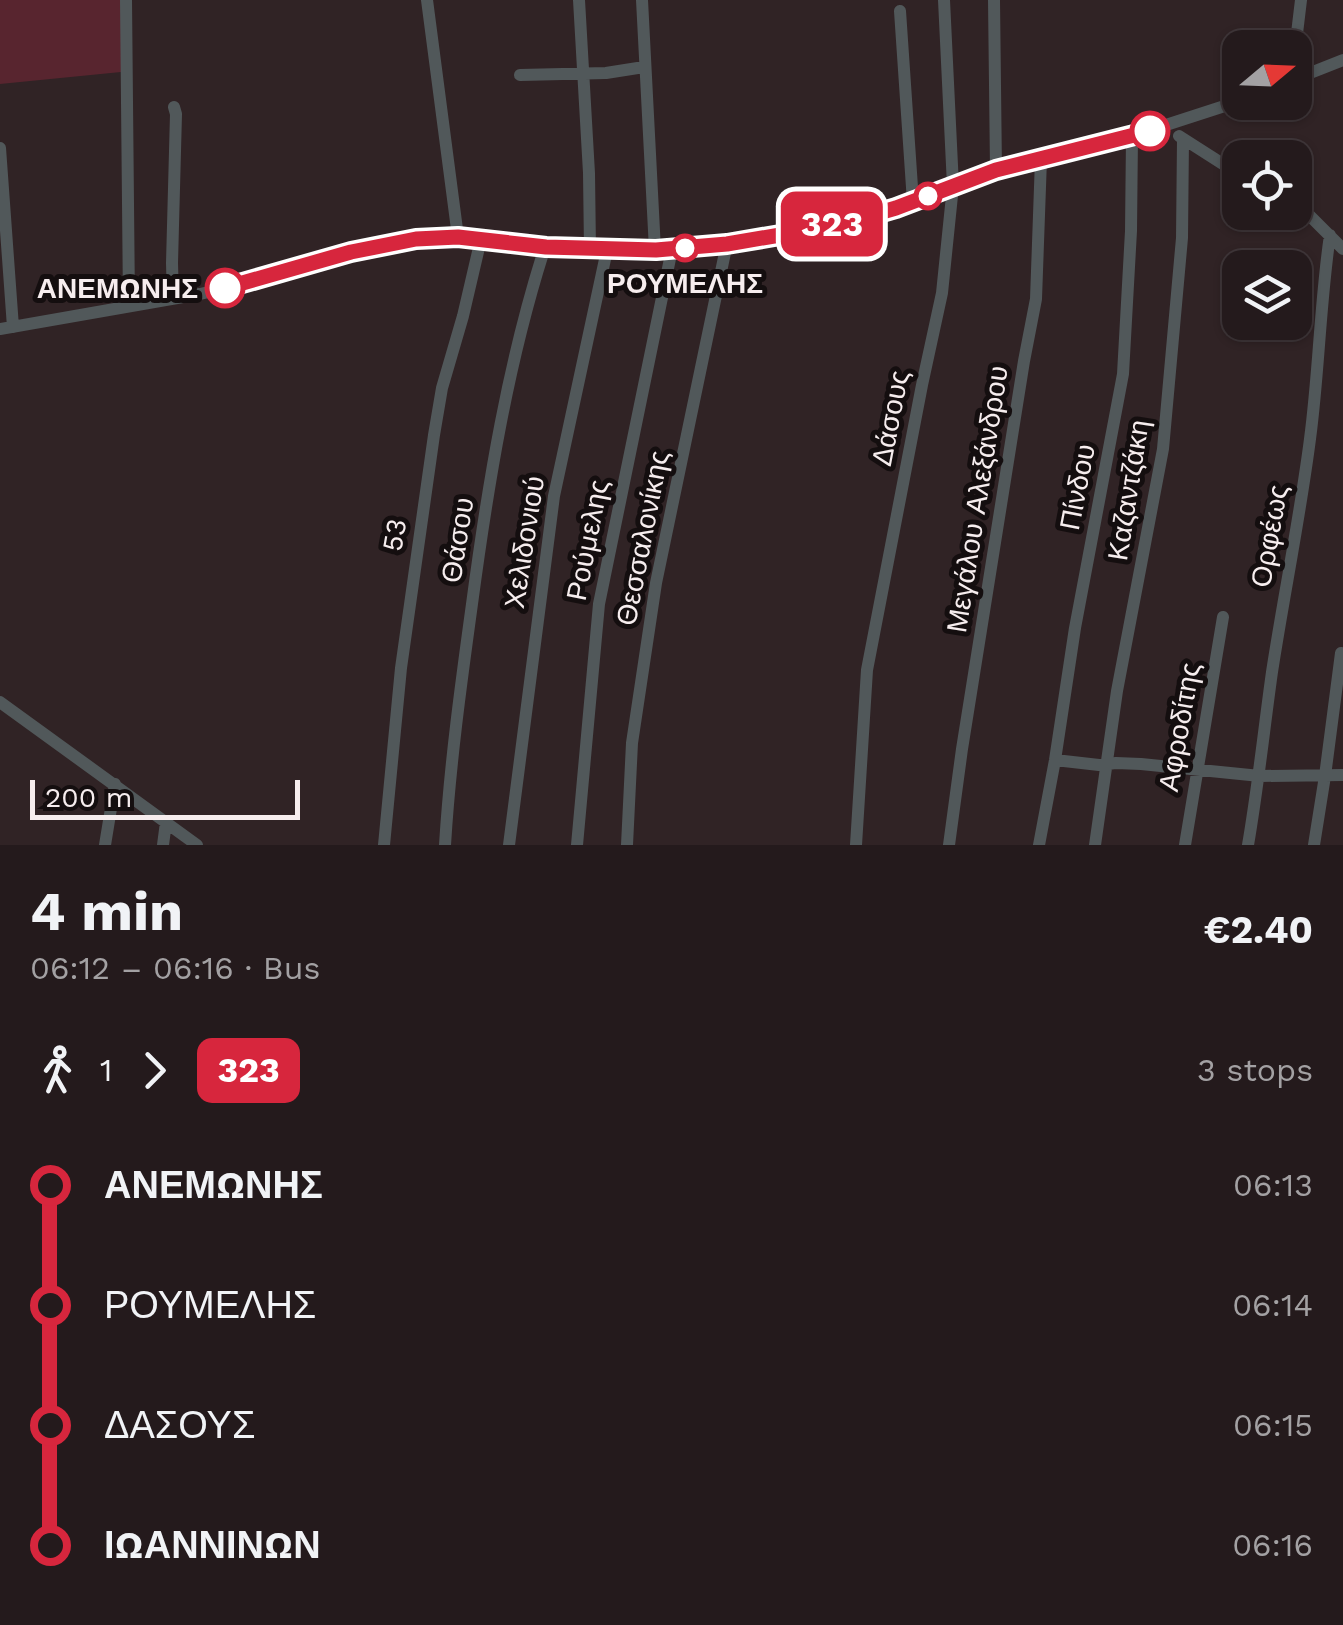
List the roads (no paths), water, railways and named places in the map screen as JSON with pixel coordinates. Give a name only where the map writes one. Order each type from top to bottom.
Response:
[{"type":"street","points":[[126,0],[129,305]]},
{"type":"street","points":[[427,0],[458,237]]},
{"type":"street","points":[[578,0],[590,250]]},
{"type":"street","points":[[642,0],[656,250]]},
{"type":"street","name":"Δάσους","points":[[856,845],[867,670],[942,294],[953,186],[944,0]]},
{"type":"street","points":[[994,0],[996,170]]},
{"type":"street","points":[[1297,30],[1301,0]]},
{"type":"street","points":[[900,11],[913,202]]},
{"type":"street","points":[[1312,72],[1343,60]]},
{"type":"street","points":[[520,76],[606,73],[644,67]]},
{"type":"street","points":[[173,298],[174,107]]},
{"type":"street","points":[[0,148],[7,328],[239,285],[351,252],[416,239],[458,237],[590,250],[672,250],[786,234],[872,215],[996,170],[1132,136],[1222,107]]},
{"type":"street","points":[[1165,126],[1222,164]]},
{"type":"street","name":"Πίνδου","points":[[1039,845],[1123,374],[1132,136]]},
{"type":"street","name":"Καζαντζάκη","points":[[1096,845],[1116,691],[1163,449],[1182,238],[1183,139]]},
{"type":"street","name":"Μεγάλου Αλεξάνδρου","points":[[949,845],[964,731],[1034,316],[1040,159]]},
{"type":"street","points":[[1312,218],[1343,249]]},
{"type":"street","name":"Ορφέως","points":[[1248,845],[1310,437],[1330,235]]},
{"type":"street","name":"53","points":[[384,845],[402,652],[436,419],[482,239]]},
{"type":"street","name":"Θεσσαλονίκης","points":[[627,845],[632,743],[656,583],[727,244]]},
{"type":"street","name":"Θάσου","points":[[445,845],[449,779],[480,543],[516,354],[546,247]]},
{"type":"street","name":"Χελιδονιού","points":[[509,845],[554,496],[607,250]]},
{"type":"street","name":"Ρούμελης","points":[[577,845],[599,604],[672,250]]},
{"type":"street","name":"Αφροδίτης","points":[[1185,845],[1223,617]]},
{"type":"street","points":[[1314,845],[1342,654]]},
{"type":"street","points":[[0,702],[197,845]]},
{"type":"street","points":[[1055,760],[1260,776],[1343,775]]},
{"type":"street","points":[[105,845],[115,784]]},
{"type":"street","points":[[163,845],[166,822]]},
{"type":"place","name":"ΡΟΥΜΕΛΗΣ","points":[[685,248]]},
{"type":"place","name":"ΑΝΕΜΩΝΗΣ","points":[[225,288]]}]
